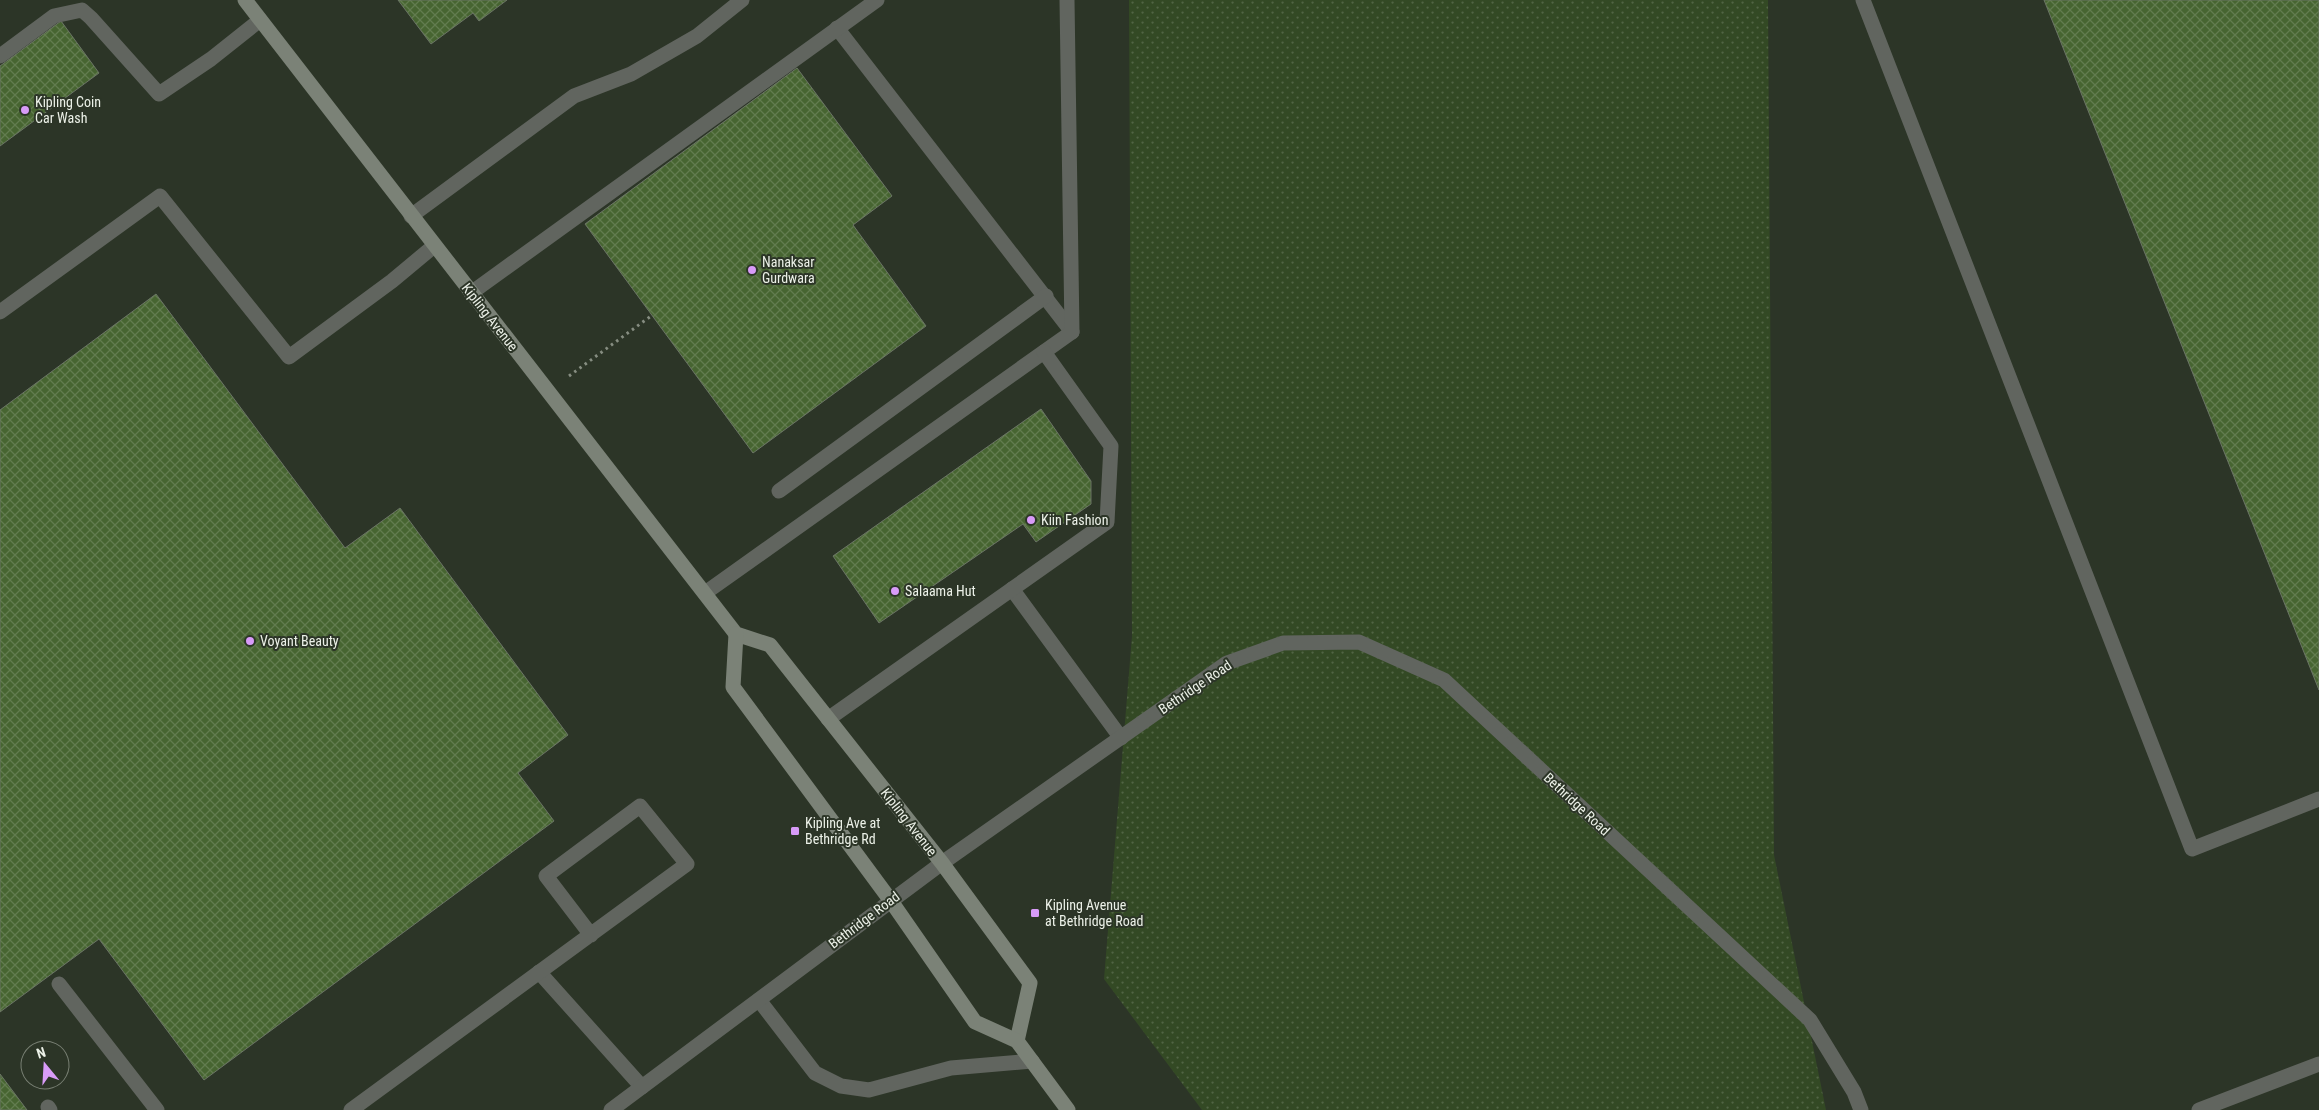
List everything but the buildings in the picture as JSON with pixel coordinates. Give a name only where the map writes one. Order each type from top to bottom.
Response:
[{"type":"main road","name":"Kipling Avenue","points":[[245,0],[736,634],[770,645],[942,862],[1030,982],[1017,1041]]},
{"type":"main road","points":[[736,634],[732,686],[890,901],[975,1022],[1017,1041],[1068,1110]]},
{"type":"street","points":[[411,216],[574,96],[630,74],[696,36],[742,0]]},
{"type":"street","points":[[471,293],[877,0]]},
{"type":"street","points":[[1067,0],[1072,332]]},
{"type":"street","points":[[1864,0],[2192,849],[2319,799]]},
{"type":"street","points":[[0,56],[54,16],[82,10],[159,94],[211,59],[260,20]]},
{"type":"street","points":[[837,28],[1072,332]]},
{"type":"street","points":[[0,312],[160,196],[289,357],[392,281],[434,246]]},
{"type":"street","points":[[779,491],[1046,296]]},
{"type":"street","points":[[705,593],[1072,332]]},
{"type":"street","points":[[828,719],[1107,522],[1111,446],[1044,352]]},
{"type":"street","points":[[1012,589],[1121,738]]},
{"type":"street","name":"Bethridge Road","points":[[611,1110],[942,862],[1227,663],[1283,643],[1359,642],[1444,680],[1810,1020],[1854,1092],[1861,1110]]},
{"type":"street","points":[[351,1110],[591,935],[687,864],[640,806],[546,876],[591,935]]},
{"type":"street","points":[[539,972],[642,1087]]},
{"type":"street","points":[[58,984],[157,1110]]},
{"type":"street","points":[[759,1000],[815,1073],[841,1086],[869,1090],[951,1068],[1032,1061]]},
{"type":"street","points":[[2199,1110],[2319,1064]]},
{"type":"path","points":[[547,392],[651,316]]},
{"type":"green space","points":[[1129,0],[1768,0],[1774,855],[1826,1110],[1202,1110],[1104,979],[1132,636]]},
{"type":"place","name":"Kipling Coin Car Wash","points":[[25,110]]},
{"type":"place","name":"Nanaksar Gurdwara","points":[[752,270]]},
{"type":"place","name":"Kiin Fashion","points":[[1031,520]]},
{"type":"place","name":"Salaama Hut","points":[[895,591]]},
{"type":"place","name":"Voyant Beauty","points":[[250,641]]},
{"type":"place","name":"Kipling Ave at Bethridge Rd","points":[[795,831]]},
{"type":"place","name":"Kipling Avenue at Bethridge Road","points":[[1035,913]]}]
